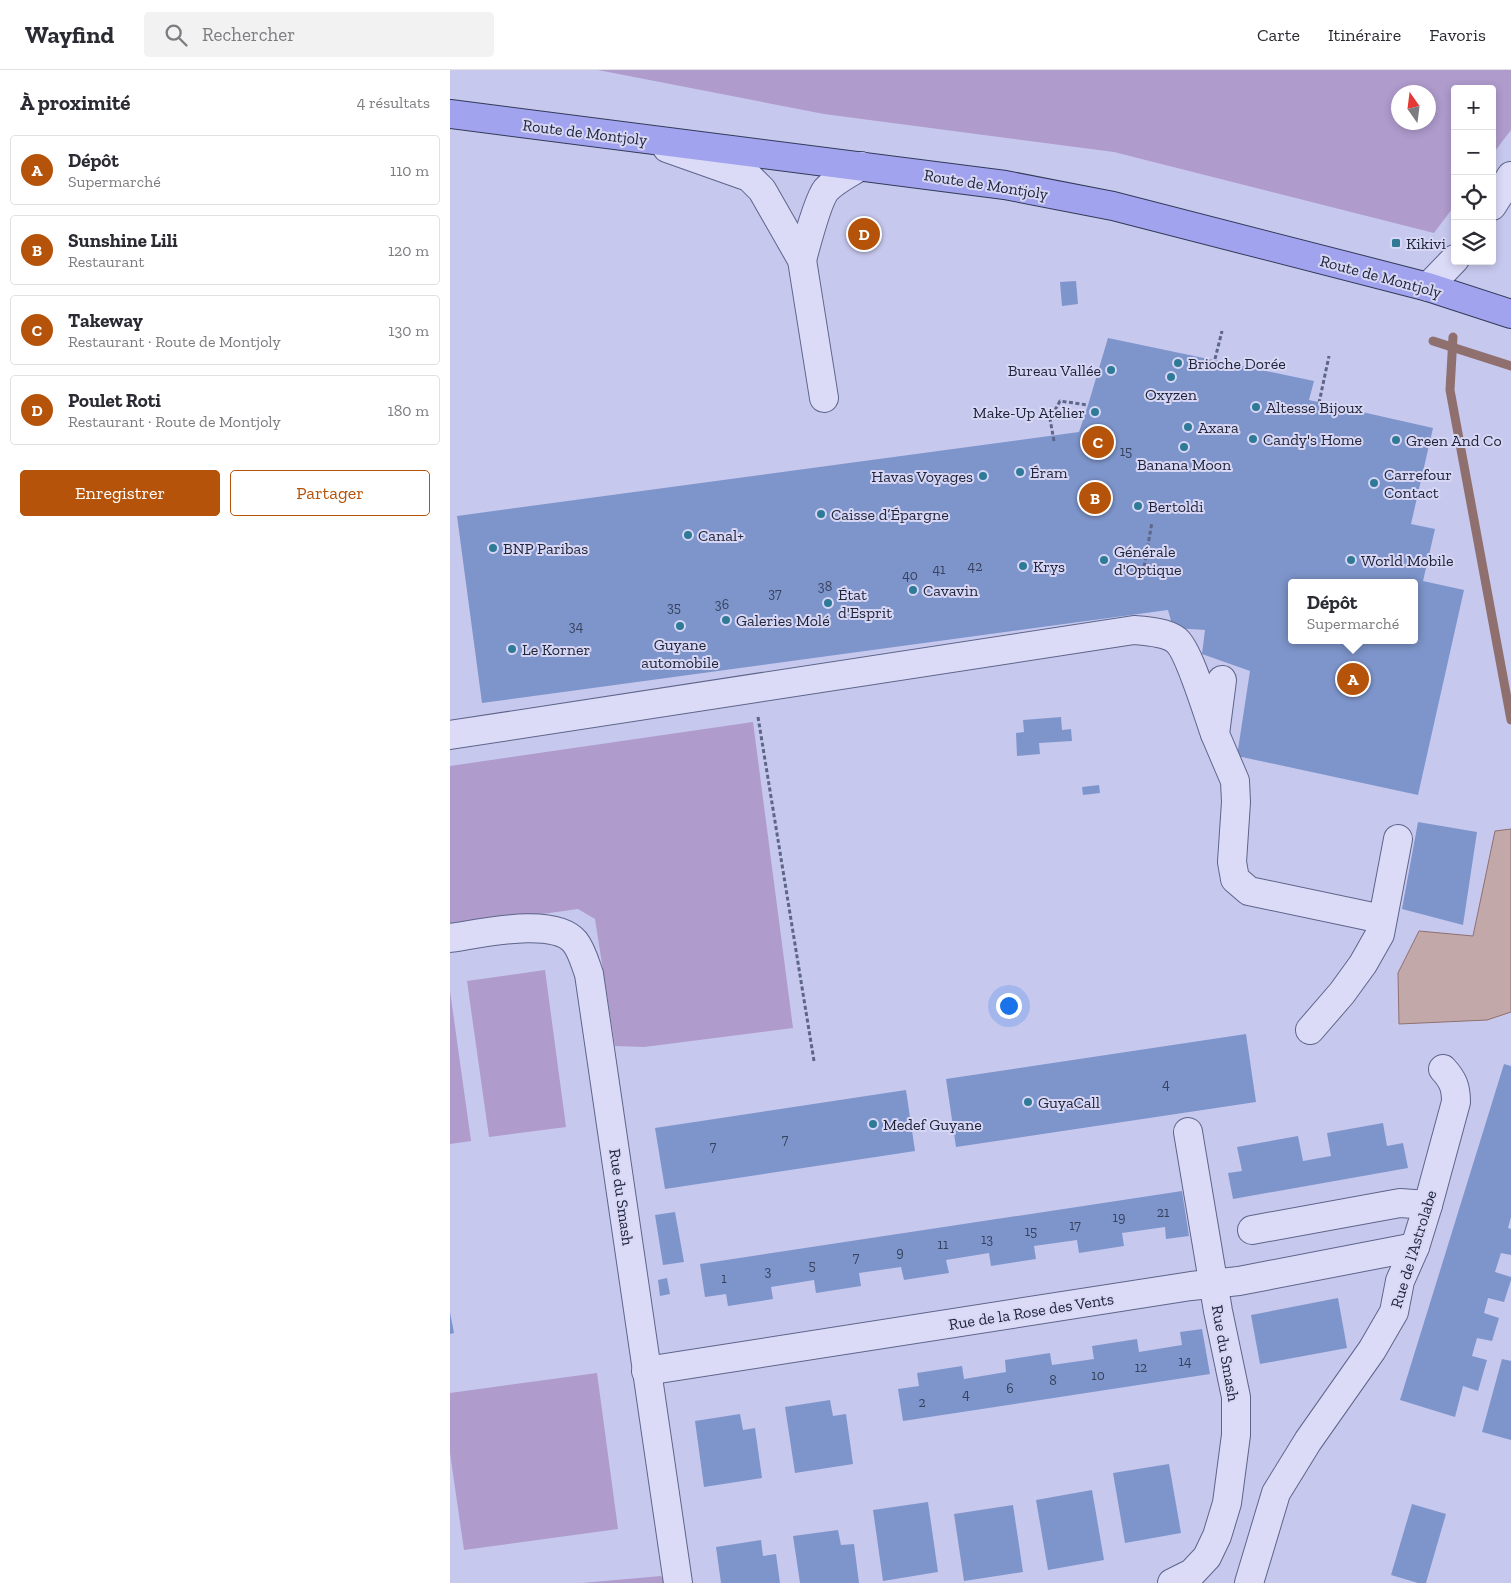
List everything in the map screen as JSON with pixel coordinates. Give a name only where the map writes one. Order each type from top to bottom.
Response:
[{"type":"main road","name":"Route de Montjoly","points":[[450,114],[1005,185],[1113,206],[1428,287],[1511,314]]},
{"type":"street","points":[[645,140],[749,177],[762,190],[802,260],[824,398]]},
{"type":"street","points":[[802,260],[824,192],[861,166]]},
{"type":"street","points":[[1496,200],[1511,176]]},
{"type":"street","points":[[1496,215],[1511,220]]},
{"type":"street","points":[[1428,287],[1451,263]]},
{"type":"street","points":[[450,735],[1134,630],[1154,632],[1176,640],[1188,657],[1215,734],[1235,781],[1236,802],[1232,862],[1235,879],[1248,891],[1382,919]]},
{"type":"street","points":[[1215,734],[1222,680]]},
{"type":"street","points":[[1310,1030],[1342,993],[1363,964],[1380,934],[1398,839]]},
{"type":"street","name":"Rue du Smash","points":[[450,938],[527,928],[546,928],[562,932],[574,941],[589,974],[678,1583]]},
{"type":"street","name":"Rue de l’Astrolabe","points":[[1249,1583],[1276,1493],[1308,1441],[1372,1350],[1394,1312],[1400,1282],[1415,1247],[1456,1102],[1456,1088],[1451,1078],[1442,1068]]},
{"type":"street","name":"Rue du Smash","points":[[1172,1583],[1192,1573],[1207,1558],[1217,1536],[1227,1503],[1236,1435],[1236,1397],[1213,1283],[1212,1264],[1188,1132]]},
{"type":"street","points":[[1252,1230],[1400,1203],[1428,1205]]},
{"type":"street","name":"Rue de la Rose des Vents","points":[[646,1371],[1213,1283],[1239,1281],[1415,1247]]},
{"type":"path","points":[[1215,359],[1222,331]]},
{"type":"path","points":[[1319,403],[1329,356]]},
{"type":"path","points":[[1054,441],[1050,419],[1060,402],[1088,405]]},
{"type":"path","points":[[1143,573],[1152,522]]},
{"type":"path","points":[[754,689],[814,1061]]},
{"type":"shaded area","points":[[598,70],[1511,70],[1511,130],[1496,150],[1496,85],[1451,85],[1451,210],[1434,233],[1114,152],[824,114]]},
{"type":"shaded area","points":[[753,722],[793,1028],[644,1047],[615,1046],[595,919],[578,909],[450,927],[450,766]]},
{"type":"shaded area","points":[[1511,829],[1511,1012],[1487,1020],[1399,1024],[1398,973],[1419,931],[1473,936],[1495,831]]},
{"type":"shaded area","points":[[545,970],[566,1127],[489,1137],[467,981]]},
{"type":"shaded area","points":[[450,991],[471,1141],[450,1144]]},
{"type":"shaded area","points":[[597,1373],[618,1529],[464,1550],[450,1453],[450,1393]]},
{"type":"shaded area","points":[[661,1576],[665,1583],[582,1583]]},
{"type":"building","points":[[1076,281],[1078,304],[1062,306],[1060,282]]},
{"type":"building","points":[[1108,338],[1314,381],[1309,400],[1433,428],[1411,524],[1435,529],[1423,581],[1464,590],[1418,795],[1237,756],[1250,671],[1202,654],[1205,630],[1173,628],[1168,610],[482,703],[457,516],[1079,432]]},
{"type":"building","points":[[1061,717],[1062,730],[1071,729],[1072,741],[1039,743],[1040,754],[1017,756],[1016,733],[1024,732],[1023,720]]},
{"type":"building","points":[[1099,785],[1100,793],[1083,795],[1082,787]]},
{"type":"building","points":[[1418,822],[1477,832],[1463,925],[1402,909]]},
{"type":"building","points":[[1246,1034],[1256,1102],[956,1147],[946,1079]]},
{"type":"building","points":[[1504,1064],[1511,1066],[1511,1217],[1508,1228],[1511,1229],[1511,1255],[1501,1253],[1495,1272],[1511,1277],[1511,1280],[1504,1302],[1488,1298],[1484,1313],[1499,1318],[1492,1341],[1477,1338],[1472,1356],[1487,1360],[1478,1391],[1463,1386],[1455,1417],[1400,1400]]},
{"type":"building","points":[[906,1090],[915,1151],[665,1189],[655,1128]]},
{"type":"building","points":[[1383,1123],[1387,1146],[1403,1143],[1408,1168],[1233,1199],[1228,1173],[1242,1171],[1237,1147],[1298,1136],[1303,1161],[1331,1156],[1327,1133]]},
{"type":"building","points":[[1182,1191],[1189,1236],[1166,1239],[1165,1227],[1122,1233],[1124,1246],[1079,1253],[1077,1240],[1034,1246],[1036,1259],[991,1266],[989,1253],[946,1260],[949,1273],[904,1280],[901,1267],[859,1273],[861,1286],[816,1293],[814,1280],[771,1287],[773,1299],[728,1306],[726,1294],[705,1297],[700,1264]]},
{"type":"building","points":[[675,1212],[684,1262],[663,1265],[655,1215]]},
{"type":"building","points":[[667,1278],[670,1294],[660,1296],[658,1280]]},
{"type":"building","points":[[1338,1298],[1347,1348],[1260,1364],[1251,1315]]},
{"type":"building","points":[[450,1312],[454,1333],[450,1334]]},
{"type":"building","points":[[1202,1329],[1210,1374],[903,1421],[898,1389],[919,1386],[917,1373],[962,1366],[964,1379],[1006,1372],[1005,1360],[1050,1353],[1052,1365],[1094,1359],[1092,1346],[1137,1339],[1139,1352],[1182,1345],[1180,1332]]},
{"type":"building","points":[[1502,1359],[1511,1361],[1511,1440],[1482,1432]]},
{"type":"building","points":[[830,1400],[833,1416],[846,1414],[853,1464],[795,1473],[785,1407]]},
{"type":"building","points":[[740,1414],[743,1430],[755,1428],[762,1478],[704,1487],[695,1421]]},
{"type":"building","points":[[1169,1464],[1181,1533],[1125,1543],[1113,1473]]},
{"type":"building","points":[[1092,1490],[1104,1560],[1048,1570],[1036,1500]]},
{"type":"building","points":[[928,1502],[938,1572],[883,1581],[873,1510]]},
{"type":"building","points":[[1412,1504],[1446,1514],[1426,1583],[1418,1583],[1391,1575]]},
{"type":"building","points":[[1013,1505],[1023,1572],[964,1581],[954,1514]]},
{"type":"building","points":[[838,1530],[841,1545],[854,1544],[859,1583],[800,1583],[793,1536]]},
{"type":"building","points":[[761,1540],[763,1556],[776,1554],[780,1583],[721,1583],[716,1547]]},
{"type":"waterway","points":[[1453,337],[1450,390],[1511,720]]},
{"type":"waterway","points":[[1433,341],[1511,366]]},
{"type":"place","name":"Poulet Roti","points":[[864,234]]},
{"type":"place","name":"Kikivi","points":[[1396,243]]},
{"type":"place","name":"Brioche Dorée","points":[[1178,363]]},
{"type":"place","name":"Bureau Vallée","points":[[1111,370]]},
{"type":"place","name":"Oxyzen","points":[[1171,377]]},
{"type":"place","name":"Altesse Bijoux","points":[[1256,407]]},
{"type":"place","name":"Make-Up Atelier","points":[[1095,412]]},
{"type":"place","name":"Axara","points":[[1188,427]]},
{"type":"place","name":"Candy's Home","points":[[1253,439]]},
{"type":"place","name":"Green And Co","points":[[1396,440]]},
{"type":"place","name":"Takeway","points":[[1098,442]]},
{"type":"place","name":"Banana Moon","points":[[1184,447]]},
{"type":"place","name":"Éram","points":[[1020,472]]},
{"type":"place","name":"Havas Voyages","points":[[983,476]]},
{"type":"place","name":"Carrefour Contact","points":[[1374,483]]},
{"type":"place","name":"Sunshine Lili","points":[[1095,498]]},
{"type":"place","name":"Bertoldi","points":[[1138,506]]},
{"type":"place","name":"Caisse d’Épargne","points":[[821,514]]},
{"type":"place","name":"Canal+","points":[[688,535]]},
{"type":"place","name":"BNP Paribas","points":[[493,548]]},
{"type":"place","name":"Générale d'Optique","points":[[1104,560]]},
{"type":"place","name":"World Mobile","points":[[1351,560]]},
{"type":"place","name":"Krys","points":[[1023,566]]},
{"type":"place","name":"Cavavin","points":[[913,590]]},
{"type":"place","name":"État d'Esprit","points":[[828,603]]},
{"type":"place","name":"Galeries Molé","points":[[726,620]]},
{"type":"place","name":"Guyane automobile","points":[[680,626]]},
{"type":"place","name":"Le Korner","points":[[512,649]]},
{"type":"place","name":"Dépôt","points":[[1353,679]]},
{"type":"place","name":"GuyaCall","points":[[1028,1102]]},
{"type":"place","name":"Medef Guyane","points":[[873,1124]]}]
